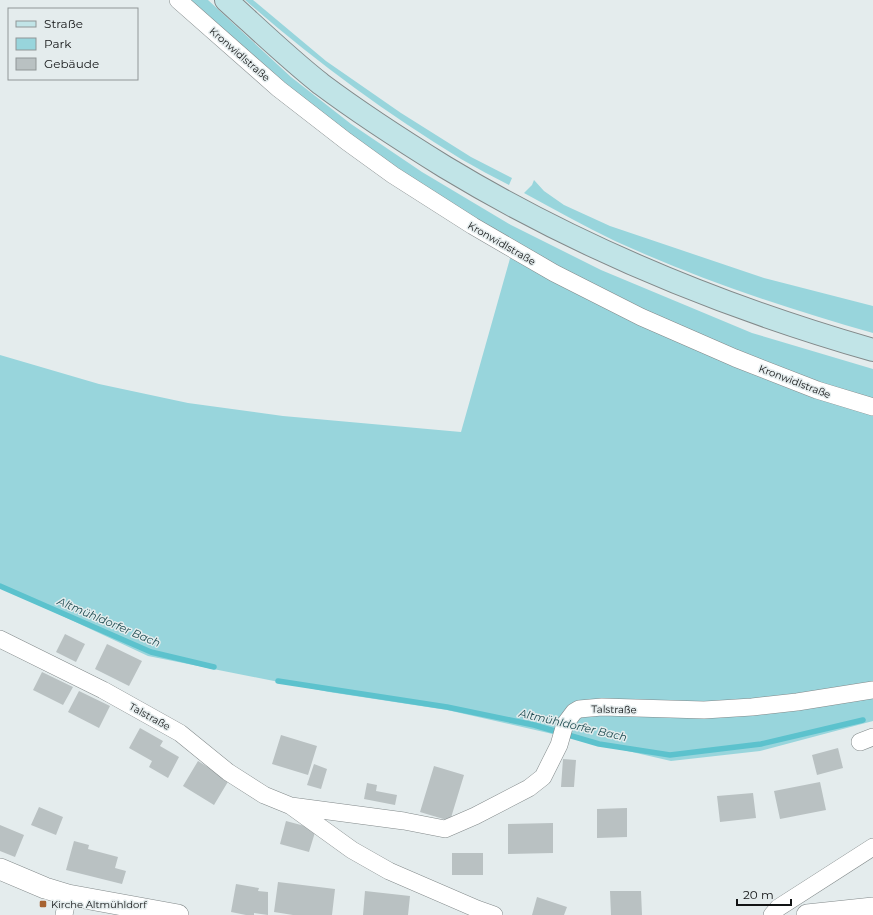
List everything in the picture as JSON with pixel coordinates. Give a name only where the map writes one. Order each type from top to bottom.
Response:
[{"type":"main road","points":[[226,0],[321,83],[368,117],[463,178],[525,213],[597,248],[664,278],[717,299],[768,318],[873,350]]},
{"type":"street","name":"Kronwidlstraße","points":[[178,0],[279,89],[346,141],[393,175],[474,226],[554,273],[641,317],[735,358],[817,390],[873,406]]},
{"type":"street","name":"Talstraße","points":[[0,639],[103,690],[180,733],[228,772],[264,795],[291,806],[352,850],[389,871],[494,915]]},
{"type":"street","name":"Talstraße","points":[[291,806],[445,828],[475,816],[537,782],[543,777],[558,745],[565,724],[574,712],[579,709],[704,710],[797,702],[873,690]]},
{"type":"street","points":[[772,915],[778,908],[873,847]]},
{"type":"street","points":[[0,869],[45,888],[68,895],[178,915]]},
{"type":"street","points":[[64,915],[68,895]]},
{"type":"street","points":[[807,915],[873,908]]},
{"type":"green space","points":[[188,0],[208,0],[291,77],[351,124],[422,172],[511,225],[601,270],[752,333],[873,369],[873,402],[649,318],[479,223],[343,135]]},
{"type":"green space","points":[[245,0],[253,0],[326,61],[401,113],[471,157],[512,178],[509,185],[461,159],[377,104],[296,43]]},
{"type":"green space","points":[[534,180],[544,191],[564,205],[610,226],[764,278],[873,306],[873,333],[742,292],[646,255],[615,241],[524,193],[532,185]]},
{"type":"green space","points":[[511,255],[873,411],[873,685],[704,704],[591,703],[557,735],[447,710],[329,692],[148,656],[0,588],[0,355],[99,384],[188,403],[283,416],[461,432]]},
{"type":"green space","points":[[873,696],[873,721],[760,751],[671,761],[567,737],[576,720],[594,713]]},
{"type":"building","points":[[65,634],[85,644],[76,662],[56,652]]},
{"type":"building","points":[[107,644],[142,661],[129,686],[95,669]]},
{"type":"building","points":[[42,672],[73,687],[63,705],[33,690]]},
{"type":"building","points":[[79,691],[110,706],[99,728],[68,712]]},
{"type":"building","points":[[140,728],[163,741],[160,746],[179,757],[168,778],[149,767],[152,761],[129,748]]},
{"type":"building","points":[[281,735],[317,746],[308,775],[272,764]]},
{"type":"building","points":[[838,748],[843,768],[817,775],[812,755]]},
{"type":"building","points":[[563,759],[576,760],[574,787],[561,787]]},
{"type":"building","points":[[198,761],[229,780],[214,805],[183,786]]},
{"type":"building","points":[[314,764],[327,769],[321,789],[307,785]]},
{"type":"building","points":[[434,766],[464,775],[450,821],[420,812]]},
{"type":"building","points":[[820,782],[826,810],[780,819],[774,791]]},
{"type":"building","points":[[367,783],[377,785],[376,791],[397,795],[395,805],[364,799]]},
{"type":"building","points":[[753,793],[756,818],[720,822],[717,796]]},
{"type":"building","points":[[39,807],[63,817],[56,835],[31,825]]},
{"type":"building","points":[[627,808],[627,837],[597,838],[597,809]]},
{"type":"building","points":[[286,821],[316,829],[309,852],[280,844]]},
{"type":"building","points":[[553,823],[553,853],[508,854],[508,824]]},
{"type":"building","points":[[0,825],[24,835],[15,857],[0,851]]},
{"type":"building","points":[[74,841],[89,845],[88,849],[118,857],[115,868],[126,871],[122,884],[66,870]]},
{"type":"building","points":[[452,853],[483,853],[483,875],[452,875]]},
{"type":"building","points":[[278,882],[335,889],[332,915],[293,915],[274,912]]},
{"type":"building","points":[[236,884],[259,888],[258,891],[268,892],[268,915],[254,913],[254,915],[246,915],[231,912]]},
{"type":"building","points":[[365,891],[410,896],[408,915],[363,915]]},
{"type":"building","points":[[610,891],[641,891],[642,915],[611,915]]},
{"type":"building","points":[[537,897],[567,907],[564,915],[532,915]]},
{"type":"waterway","name":"Altmühldorfer Bach","points":[[0,586],[151,652],[214,667]]},
{"type":"waterway","name":"Altmühldorfer Bach","points":[[278,681],[447,707],[534,725],[599,744],[670,755],[761,744],[863,720]]},
{"type":"place","name":"Kirche Altmühldorf","points":[[43,904]]}]
